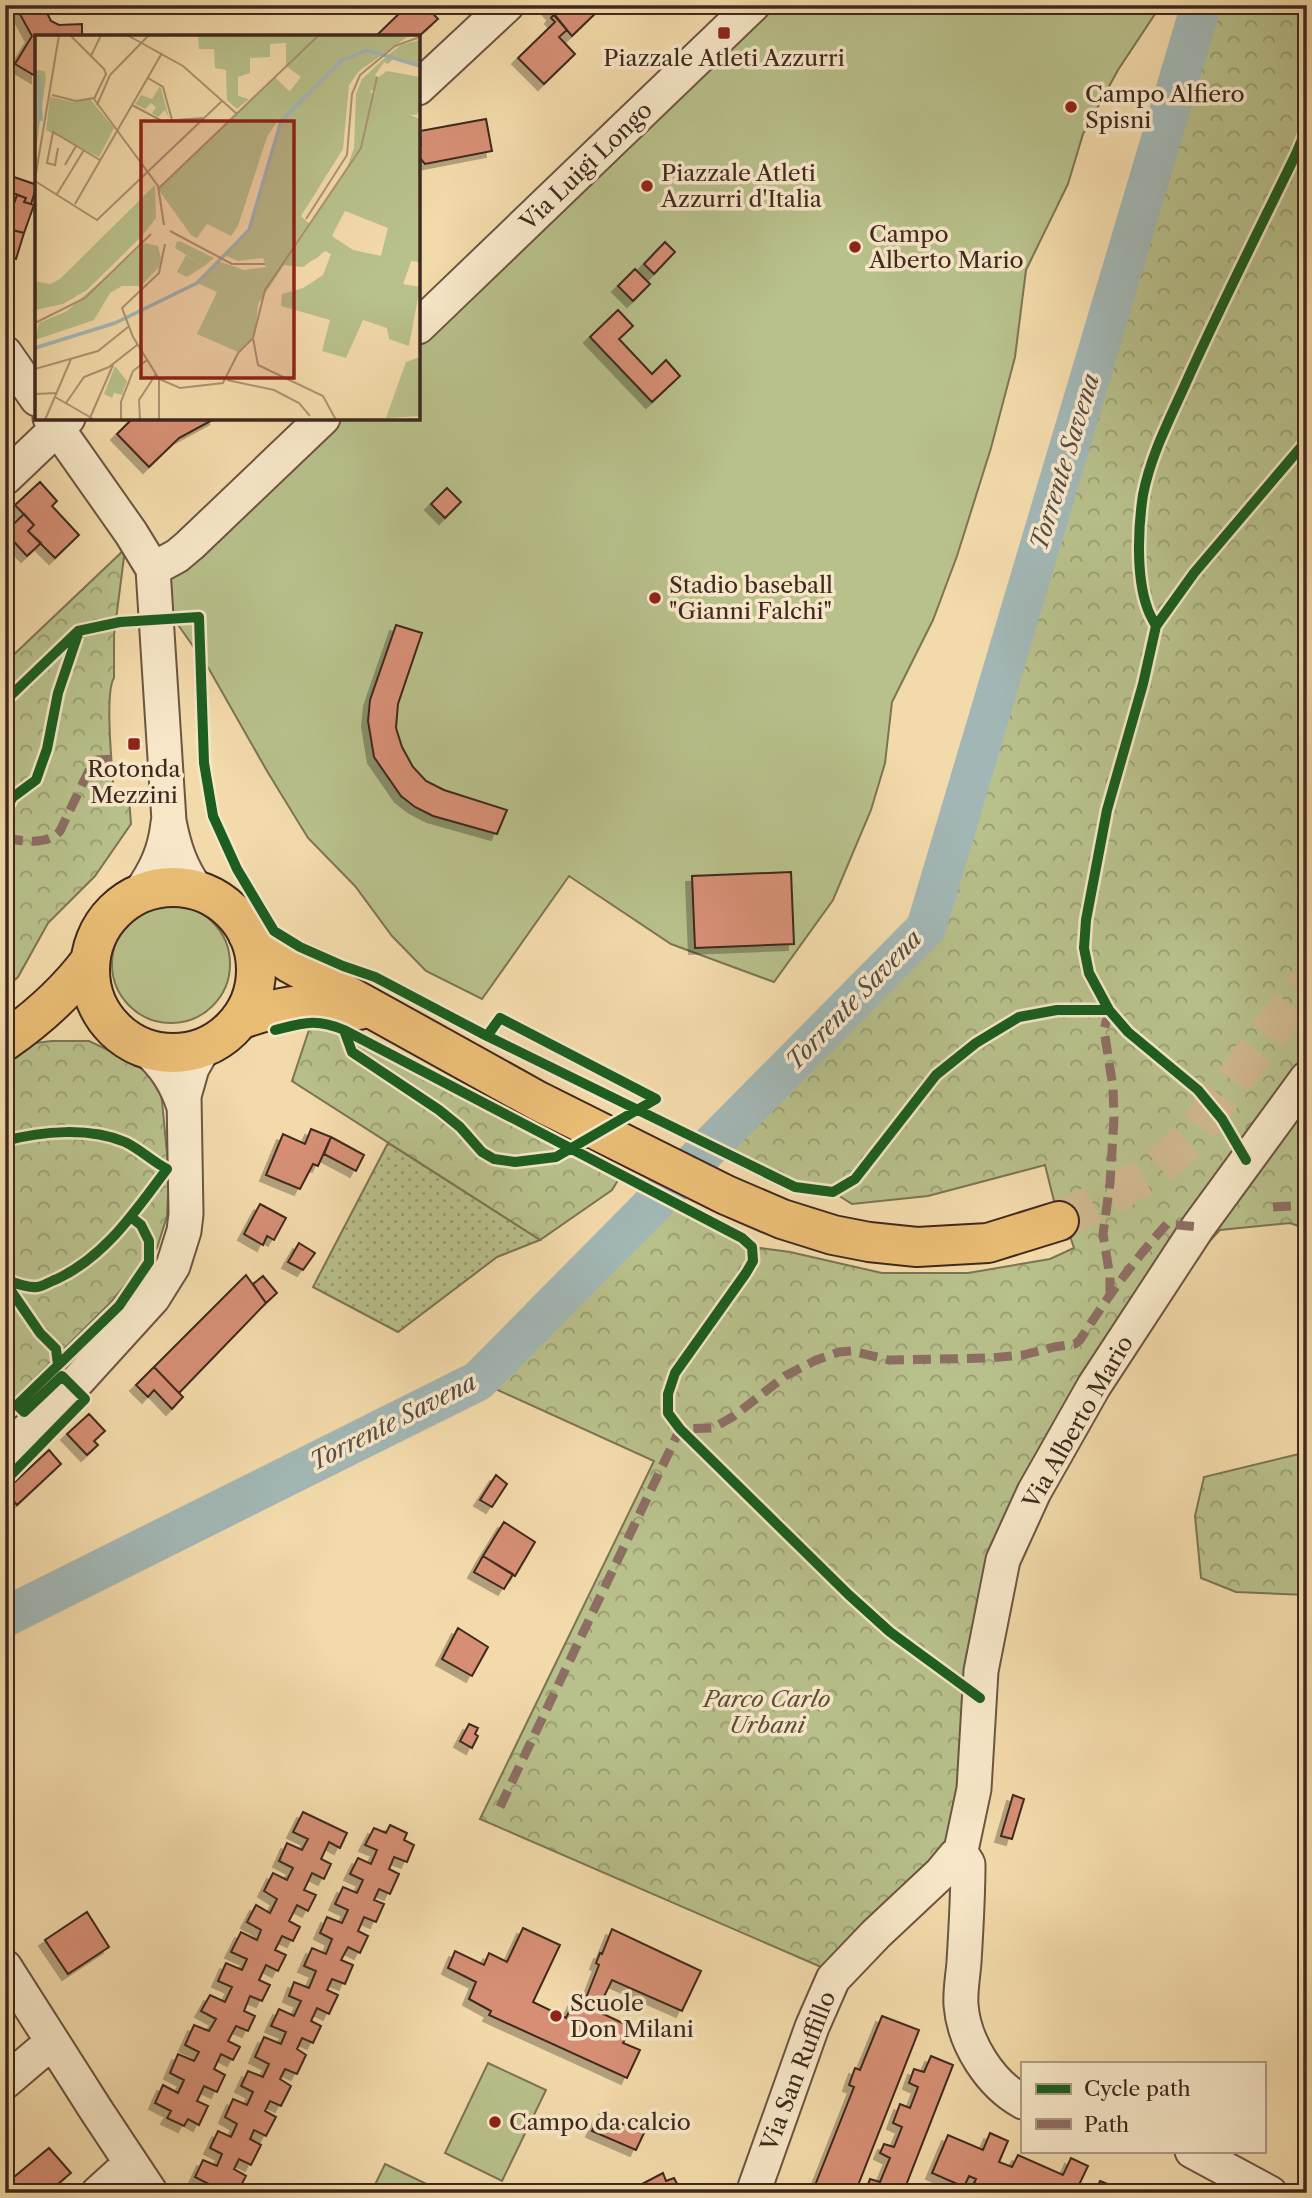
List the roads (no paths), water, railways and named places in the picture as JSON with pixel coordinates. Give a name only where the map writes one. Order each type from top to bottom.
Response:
[{"type":"main road","points":[[159,888],[197,890],[227,907],[248,935],[255,955],[256,976],[252,996],[242,1018],[219,1039],[204,1047],[185,1052],[145,1048],[124,1037],[107,1021],[96,1003],[90,983],[90,961],[95,940],[105,920],[121,905],[140,894],[159,888]]},
{"type":"main road","points":[[248,935],[291,964],[538,1101],[726,1195],[782,1219],[833,1235],[917,1247],[988,1243],[1059,1222]]},
{"type":"main road","points":[[10,1037],[46,1010],[90,961]]},
{"type":"main road","points":[[242,1018],[278,1007],[317,1004],[348,1007],[385,1017]]},
{"type":"main road","points":[[10,1037],[41,1024],[66,1020],[107,1021]]},
{"type":"street","points":[[420,86],[507,5]]},
{"type":"street","name":"Via Luigi Longo","points":[[420,325],[753,5]]},
{"type":"street","points":[[5,353],[35,396]]},
{"type":"street","points":[[153,569],[177,556],[190,545],[321,420]]},
{"type":"street","points":[[5,478],[58,422],[153,569],[169,821],[173,846],[197,890]]},
{"type":"street","points":[[140,894],[160,861],[166,845],[169,821]]},
{"type":"street","points":[[5,1452],[118,1339],[153,1297],[173,1266],[184,1231],[186,1214],[184,1107],[187,1082],[191,1068],[204,1047]]},
{"type":"street","points":[[145,1048],[166,1068],[184,1107]]},
{"type":"street","name":"Via Alberto Mario","points":[[960,1855],[974,1789],[981,1671],[1003,1560],[1034,1492],[1094,1386],[1198,1227],[1307,1078]]},
{"type":"street","points":[[960,1855],[968,1864],[961,2006],[969,2038],[983,2065],[1002,2087],[1021,2101]]},
{"type":"street","name":"Via San Ruffillo","points":[[753,2193],[812,2027],[833,1979],[955,1856],[960,1855]]},
{"type":"street","points":[[5,1967],[151,2193]]},
{"type":"street","points":[[5,2082],[52,2042]]},
{"type":"street","points":[[1194,2152],[1270,2193]]},
{"type":"street","points":[[98,2193],[131,2163]]},
{"type":"waterway","name":"Torrente Savena","points":[[5,1617],[478,1381],[926,928],[1201,5]]},
{"type":"tunnel","points":[[1059,1221],[1153,1171],[1191,1138],[1307,982]]},
{"type":"place","name":"Piazzale Atleti Azzurri","points":[[724,33]]},
{"type":"place","name":"Campo Alfiero Spisni","points":[[1071,107]]},
{"type":"place","name":"Piazzale Atleti Azzurri d'Italia","points":[[647,186]]},
{"type":"place","name":"Campo Alberto Mario","points":[[855,247]]},
{"type":"place","name":"Stadio baseball \"Gianni Falchi\"","points":[[655,598]]},
{"type":"place","name":"Rotonda Mezzini","points":[[134,744]]},
{"type":"place","name":"Scuole Don Milani","points":[[556,2016]]},
{"type":"place","name":"Campo da calcio","points":[[495,2122]]},
{"type":"park label","name":"Parco Carlo Urbani","points":[[767,1712]]}]
